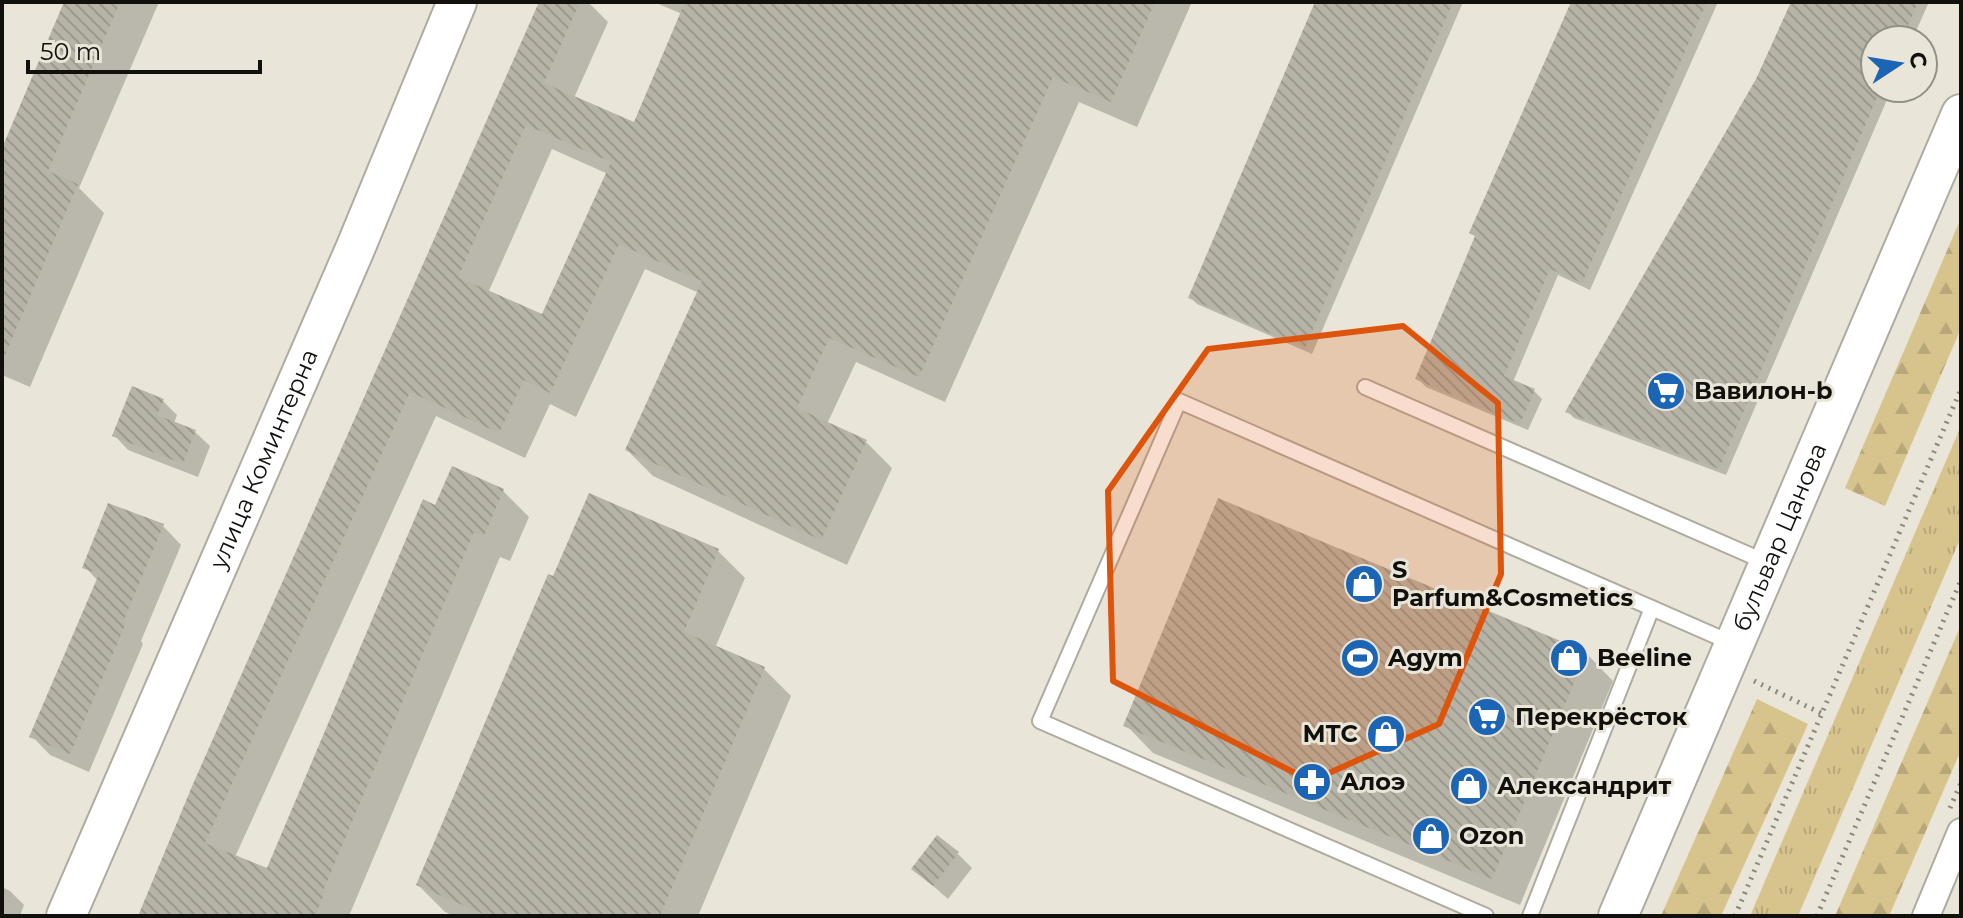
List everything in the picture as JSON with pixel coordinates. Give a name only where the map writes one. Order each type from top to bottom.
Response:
[{"type":"street","name":"улица Коминтерна","points":[[66,916],[349,263],[457,2]]},
{"type":"street","name":"бульвар Цанова","points":[[1618,916],[1961,114]]},
{"type":"street","points":[[1926,916],[1961,832]]},
{"type":"lane","points":[[1365,387],[1769,563]]},
{"type":"lane","points":[[1486,916],[1040,721],[1179,401],[1734,644]]},
{"type":"lane","points":[[1530,916],[1652,608]]},
{"type":"path","points":[[1735,916],[1961,389]]},
{"type":"path","points":[[1817,916],[1961,580]]},
{"type":"highlighted area","points":[[1403,326],[1498,403],[1501,574],[1439,724],[1311,781],[1113,681],[1108,491],[1208,349]]},
{"type":"green space","points":[[1961,218],[1961,328],[1885,506],[1845,488]]},
{"type":"green space","points":[[1961,426],[1961,537],[1798,916],[1750,916]]},
{"type":"green space","points":[[1961,625],[1961,750],[1889,916],[1835,916]]},
{"type":"green space","points":[[1757,699],[1808,724],[1721,916],[1661,916]]},
{"type":"building","points":[[64,2],[120,2],[48,171],[78,184],[2,362],[2,148]]},
{"type":"building","points":[[539,2],[580,2],[544,83],[634,122],[685,2],[1155,2],[1111,102],[1053,77],[919,377],[829,338],[797,408],[867,440],[821,540],[625,450],[702,281],[619,244],[550,393],[524,380],[499,433],[410,392],[205,843],[267,868],[423,499],[435,505],[452,466],[504,489],[484,536],[474,532],[315,916],[138,916],[193,784]],"holes":[[[526,125],[611,162],[542,314],[458,277]]]},
{"type":"building","points":[[1315,2],[1453,2],[1305,348],[1188,298]]},
{"type":"building","points":[[1571,2],[1707,2],[1582,283],[1550,269],[1504,376],[1535,389],[1520,424],[1415,379],[1475,236],[1469,233]]},
{"type":"building","points":[[1791,2],[1918,2],[1909,24],[1859,24],[1859,104],[1874,104],[1719,469],[1565,412],[1756,79]]},
{"type":"building","points":[[132,386],[164,399],[157,415],[196,430],[183,464],[112,436]]},
{"type":"building","points":[[589,493],[719,549],[684,632],[765,667],[660,916],[488,916],[416,885],[548,574],[553,576]]},
{"type":"building","points":[[1218,498],[1587,652],[1492,879],[1123,726]]},
{"type":"building","points":[[108,503],[164,524],[70,754],[29,737],[99,574],[82,568]]},
{"type":"building","points":[[937,835],[959,852],[933,886],[911,869]]},
{"type":"place","name":"Вавилон-b","points":[[1666,391]]},
{"type":"place","name":"S Parfum&Cosmetics","points":[[1364,584]]},
{"type":"place","name":"Agym","points":[[1360,658]]},
{"type":"place","name":"Beeline","points":[[1569,658]]},
{"type":"place","name":"Перекрёсток","points":[[1487,717]]},
{"type":"place","name":"МТС","points":[[1386,734]]},
{"type":"place","name":"Алоэ","points":[[1312,782]]},
{"type":"place","name":"Александрит","points":[[1469,786]]},
{"type":"place","name":"Ozon","points":[[1431,836]]}]
